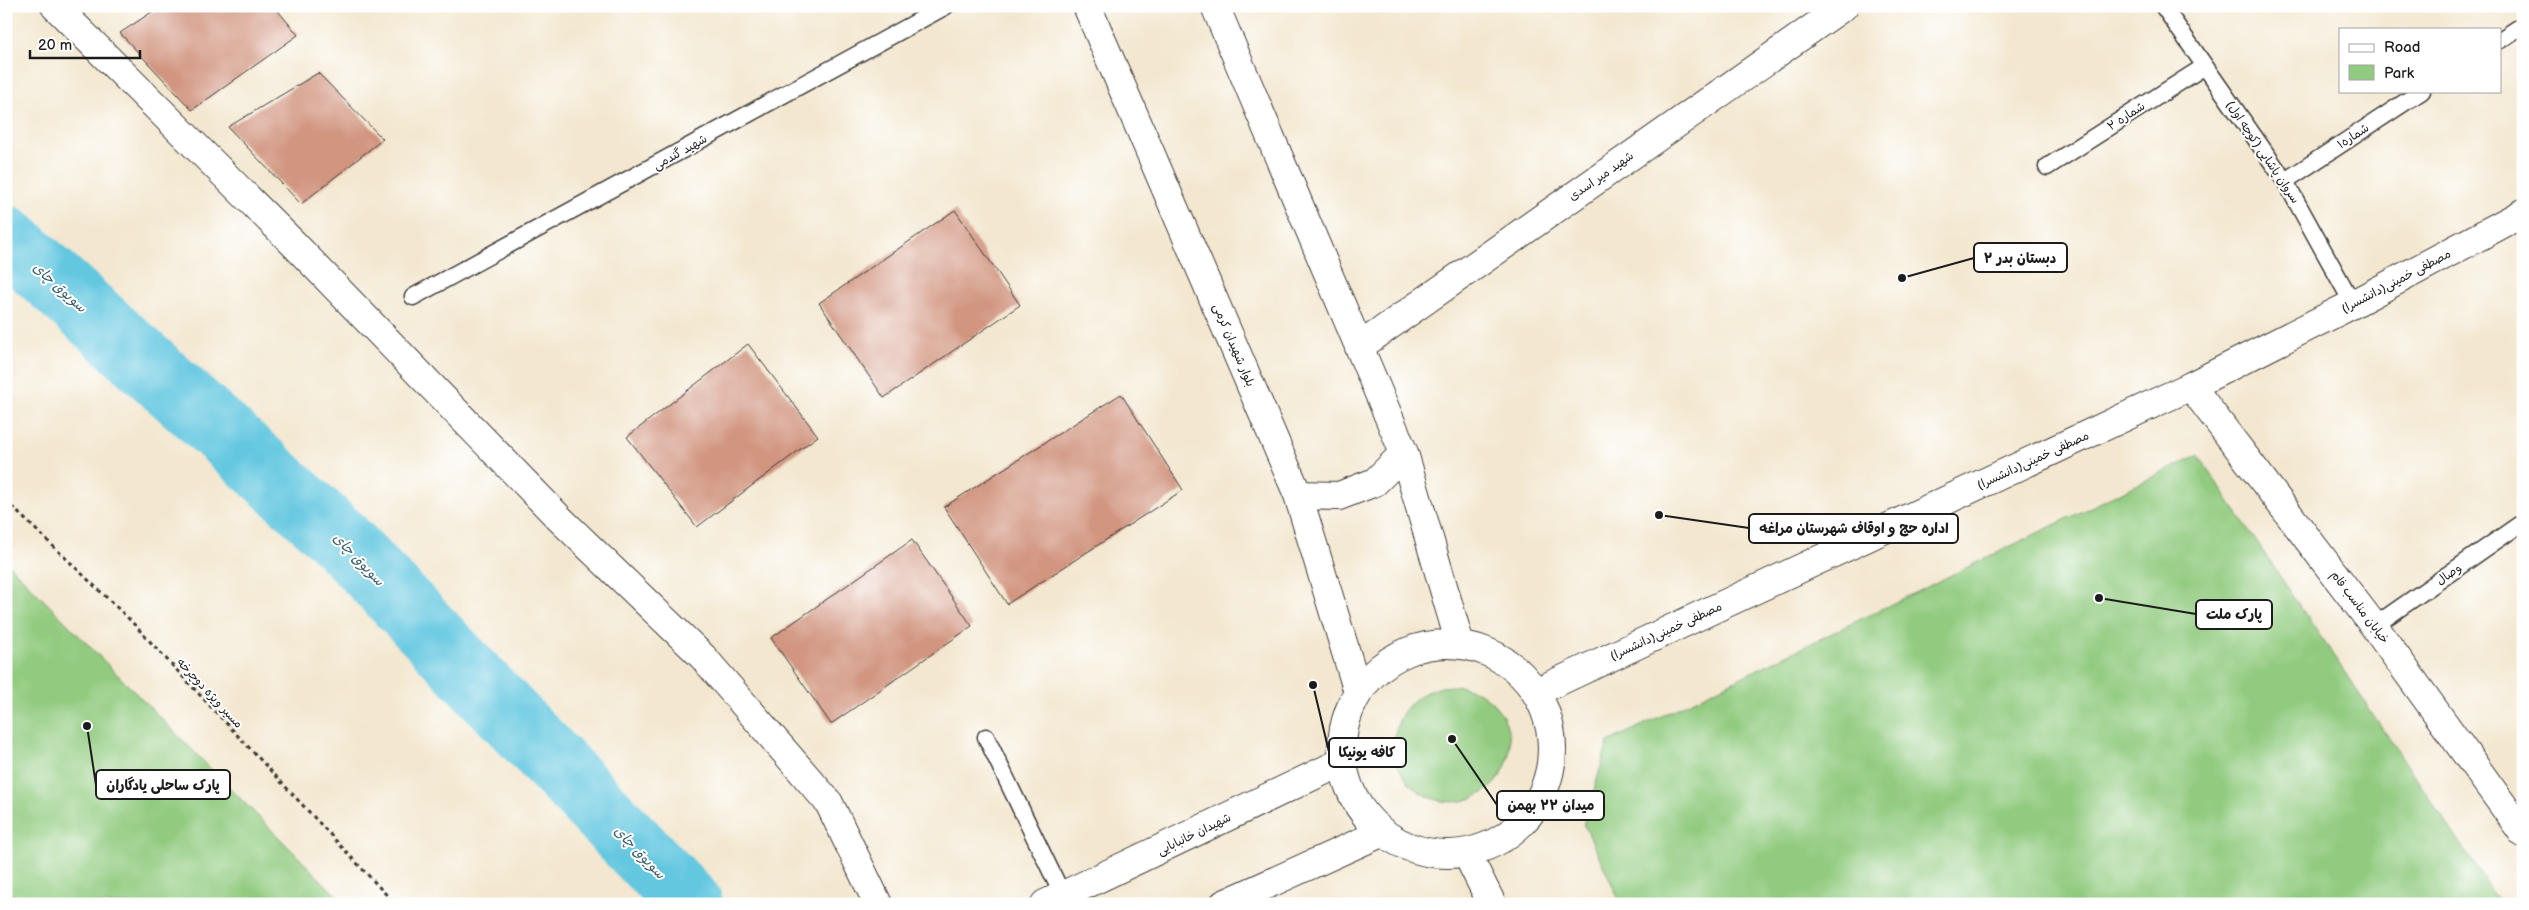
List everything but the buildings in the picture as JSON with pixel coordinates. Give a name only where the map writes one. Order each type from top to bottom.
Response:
[{"type":"street","points":[[55,6],[294,243],[560,519],[703,657],[830,803],[878,904]]},
{"type":"street","name":"بلوار شهیدان کرمی","points":[[1088,6],[1298,495],[1358,692]]},
{"type":"street","points":[[1215,6],[1404,453],[1460,644]]},
{"type":"street","name":"شهید میر اسدی","points":[[1359,347],[1844,6]]},
{"type":"street","name":"(دانشسرا)مصطفی خمینی","points":[[1536,692],[2191,386],[2353,304],[2523,213]]},
{"type":"street","name":"خیابان مناسب فام","points":[[2191,386],[2374,626],[2521,826]]},
{"type":"street","points":[[1298,495],[1339,496],[1375,482],[1404,453]]},
{"type":"street","points":[[1460,644],[1488,652],[1515,668],[1536,692],[1550,724],[1552,758],[1544,791],[1526,820],[1499,842],[1467,854],[1436,855],[1414,850],[1380,832],[1360,810],[1346,782],[1342,762],[1341,750],[1345,720],[1358,692],[1377,670],[1402,653],[1430,645],[1460,644]]},
{"type":"street","name":"شهیدان خانبابایی","points":[[1054,900],[1342,762]]},
{"type":"street","points":[[1224,904],[1380,832]]},
{"type":"street","points":[[1467,854],[1492,904]]},
{"type":"lane","name":"شهید گندمی","points":[[413,297],[946,6]]},
{"type":"lane","name":"سروان پاشایی (کوچه اول)","points":[[2163,6],[2285,181],[2353,304]]},
{"type":"lane","points":[[2502,39],[2523,25]]},
{"type":"lane","name":"شماره ۲","points":[[2047,167],[2205,66]]},
{"type":"lane","name":"شماره۱","points":[[2285,181],[2420,92]]},
{"type":"lane","name":"وصال","points":[[2374,626],[2523,522]]},
{"type":"lane","points":[[986,737],[1054,900]]},
{"type":"path","name":"مسیر ویژه دوچرخه","points":[[6,501],[129,619],[395,904]]},
{"type":"green space","points":[[2198,455],[2501,904],[1621,904],[1584,824],[1608,742]]},
{"type":"green space","points":[[6,562],[331,890],[346,904],[6,904]]},
{"type":"green space","points":[[1452,686],[1474,690],[1493,703],[1506,722],[1510,744],[1506,766],[1493,785],[1474,798],[1452,802],[1430,798],[1411,785],[1398,766],[1394,744],[1398,722],[1411,703],[1430,690]]},
{"type":"waterway","name":"سویوق چای","points":[[6,238],[335,534],[690,904]]},
{"type":"place","name":"دبستان بدر ۲","points":[[1902,278]]},
{"type":"place","name":"اداره حج و اوقاف شهرستان مراغه","points":[[1659,515]]},
{"type":"place","name":"پارک ملت","points":[[2099,598]]},
{"type":"place","name":"کافه یونیکا","points":[[1313,685]]},
{"type":"place","name":"پارک ساحلی یادگاران","points":[[87,726]]},
{"type":"place","name":"میدان ۲۲ بهمن","points":[[1452,739]]}]
